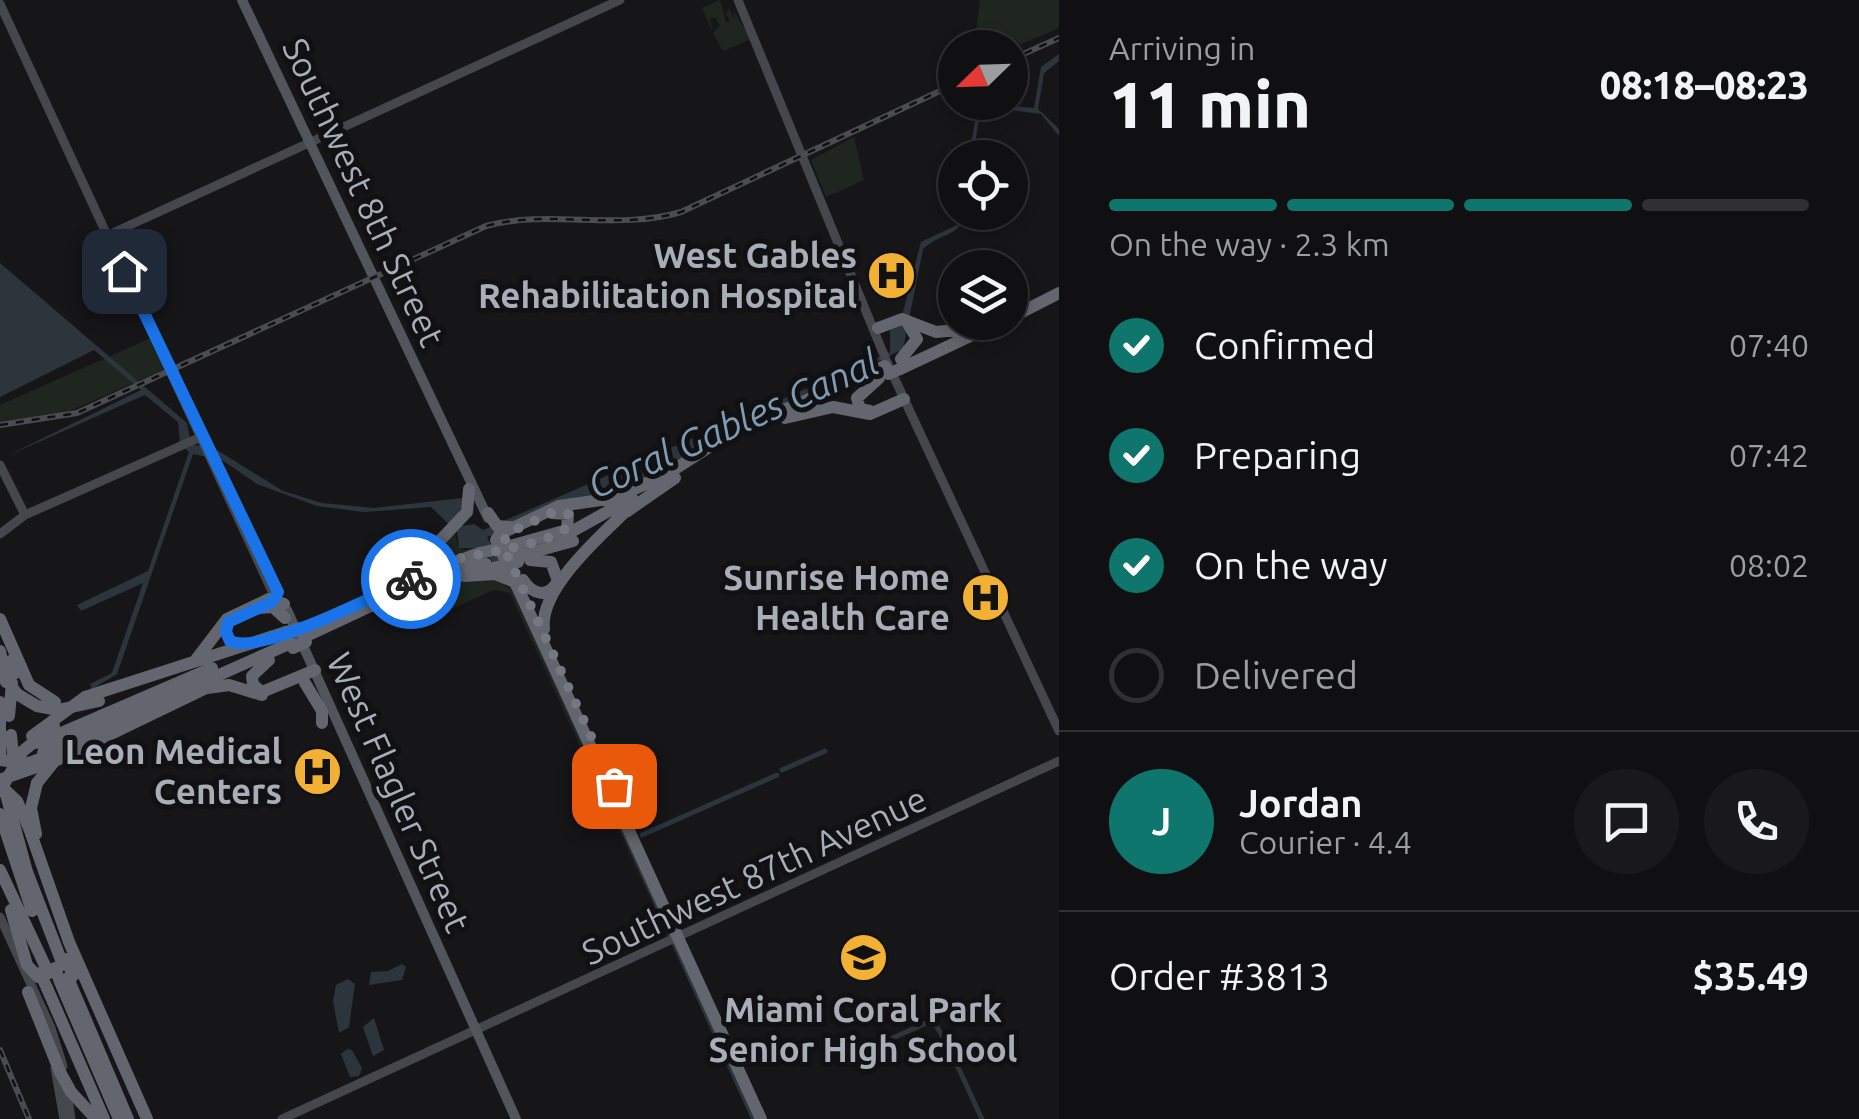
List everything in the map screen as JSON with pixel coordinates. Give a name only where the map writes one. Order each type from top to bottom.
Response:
[{"type":"highway","points":[[1028,299],[1059,284]]},
{"type":"highway","points":[[1028,309],[1059,294]]},
{"type":"highway","points":[[887,326],[938,332]]},
{"type":"highway","points":[[887,326],[917,339],[859,393],[859,407],[869,412],[902,398]]},
{"type":"highway","points":[[504,546],[578,531],[731,433],[943,340]]},
{"type":"highway","points":[[504,546],[574,541],[625,512],[710,454],[890,363],[952,340]]},
{"type":"highway","points":[[785,418],[832,406],[870,414],[902,398]]},
{"type":"highway","points":[[272,637],[241,645],[227,638],[231,620],[286,619],[382,604],[486,563],[563,505],[619,497],[666,475]]},
{"type":"highway","points":[[396,586],[456,526],[470,506],[504,546],[590,547],[625,512]]},
{"type":"highway","points":[[556,511],[569,516],[565,531],[504,546],[510,532],[556,511]]},
{"type":"highway","name":"Southwest 8th Street","points":[[504,546],[615,786],[677,939],[764,1119]]},
{"type":"highway","points":[[1,771],[33,745],[228,662],[286,619],[426,574],[486,563]]},
{"type":"highway","points":[[1,771],[202,655],[229,618],[286,619],[460,573]]},
{"type":"highway","points":[[175,670],[272,637],[286,619]]},
{"type":"highway","points":[[286,619],[274,658],[254,671],[255,688],[268,692],[305,677]]},
{"type":"highway","points":[[286,619],[305,677],[322,710],[322,723]]},
{"type":"highway","points":[[202,685],[286,619]]},
{"type":"highway","points":[[1,628],[11,735],[1,771],[20,816],[61,975],[89,991],[144,1119]]},
{"type":"highway","points":[[1,628],[30,687],[57,706]]},
{"type":"highway","points":[[1,628],[13,662],[10,716]]},
{"type":"highway","points":[[1,771],[54,726],[98,717],[202,685],[274,658]]},
{"type":"highway","points":[[108,1118],[69,1073],[56,908],[32,820],[38,783],[57,752],[136,690],[228,662]]},
{"type":"highway","points":[[5,665],[33,694],[57,706],[98,717]]},
{"type":"highway","points":[[5,665],[17,694],[37,706],[57,706]]},
{"type":"highway","points":[[202,685],[230,685],[266,695],[305,677]]},
{"type":"highway","points":[[305,677],[320,697]]},
{"type":"highway","points":[[0,702],[1,771],[27,872],[108,1118]]},
{"type":"highway","points":[[1,771],[98,717]]},
{"type":"highway","points":[[20,816],[24,795],[34,780],[98,717]]},
{"type":"highway","name":"Southwest 8th Street","points":[[593,742],[653,876]]},
{"type":"highway","points":[[1,771],[57,752]]},
{"type":"highway","points":[[598,760],[615,786]]},
{"type":"highway","points":[[1,771],[29,828],[56,908]]},
{"type":"highway","points":[[0,814],[108,1097]]},
{"type":"highway","points":[[0,860],[10,912]]},
{"type":"highway","points":[[0,870],[10,912],[94,1023],[144,1119]]},
{"type":"highway","points":[[0,887],[33,975],[40,977],[68,964],[70,956],[38,886]]},
{"type":"highway","name":"Southwest 8th Street","points":[[677,939],[729,1034],[764,1119]]},
{"type":"highway","points":[[89,991],[114,1061]]},
{"type":"highway","points":[[28,992],[69,1073],[108,1118]]},
{"type":"highway","points":[[707,1000],[729,1034],[742,1076]]},
{"type":"highway","points":[[94,1023],[108,1097],[108,1118]]},
{"type":"highway","points":[[69,1073],[108,1097],[128,1119]]},
{"type":"highway","points":[[69,1073],[86,1087],[108,1097]]},
{"type":"main road","name":"Southwest 8th Street","points":[[242,0],[464,473]]},
{"type":"main road","points":[[105,236],[620,0]]},
{"type":"main road","points":[[740,0],[811,174],[887,326],[890,363],[902,398],[1059,731]]},
{"type":"main road","name":"West Flagler Street","points":[[0,2],[198,436],[260,558],[305,677],[405,880],[441,967],[514,1119]]},
{"type":"main road","points":[[902,398],[1059,721]]},
{"type":"main road","name":"Southwest 8th Street","points":[[433,409],[504,546]]},
{"type":"main road","points":[[432,437],[438,425]]},
{"type":"main road","points":[[0,534],[23,514],[163,448],[198,436]]},
{"type":"main road","points":[[0,469],[23,514]]},
{"type":"main road","name":"West Flagler Street","points":[[320,697],[473,1032]]},
{"type":"main road","name":"Southwest 87th Avenue","points":[[345,1092],[1059,762]]},
{"type":"main road","points":[[10,912],[69,1073],[68,1119]]},
{"type":"main road","points":[[0,926],[52,1054],[68,1119]]},
{"type":"main road","points":[[441,967],[452,981]]},
{"type":"main road","points":[[282,1119],[345,1092]]},
{"type":"main road","points":[[292,1119],[345,1092]]},
{"type":"shaded area","points":[[720,0],[726,22],[730,22],[726,13],[729,9],[735,20],[733,10],[751,39],[723,51],[713,33],[720,26],[716,18],[710,18],[712,31],[702,8]]},
{"type":"shaded area","points":[[980,0],[1059,0],[1059,28],[1028,41],[1028,30],[976,30]]},
{"type":"shaded area","points":[[854,137],[864,180],[826,197],[811,160]]},
{"type":"shaded area","points":[[151,338],[165,369],[63,414],[0,422],[0,405]]},
{"type":"shaded area","points":[[454,529],[458,546],[465,550],[481,546],[500,581],[512,591],[668,939],[510,593],[494,590],[449,610],[441,600],[420,593],[478,576],[418,571]]},
{"type":"water","points":[[1059,54],[1059,61],[1044,73],[1038,109],[1059,129],[1059,136],[1041,114],[1028,112],[1028,107],[1034,108],[1041,67]]},
{"type":"water","points":[[975,120],[979,120],[976,140],[972,140]]},
{"type":"water","name":"Coral Gables Canal","points":[[955,230],[923,249],[903,349],[640,484],[487,537],[513,585],[757,1119],[751,1119],[512,591],[483,548],[459,548],[457,532],[431,507],[364,512],[317,506],[257,484],[222,460],[193,454],[117,674],[92,689],[90,684],[112,673],[143,583],[81,611],[77,605],[148,571],[189,452],[180,443],[178,422],[145,395],[7,456],[141,390],[94,350],[0,397],[0,263],[187,423],[191,444],[217,450],[283,491],[322,503],[374,508],[462,498],[463,506],[454,519],[462,526],[474,524],[483,530],[890,352],[890,329],[903,312],[921,242]]},
{"type":"water","points":[[402,964],[406,967],[402,980],[369,985],[371,972],[388,971]]},
{"type":"water","points":[[348,979],[355,984],[349,1027],[339,1033],[333,1001],[336,985]]},
{"type":"water","points":[[374,1018],[384,1050],[373,1056],[363,1027]]},
{"type":"water","points":[[352,1050],[362,1068],[359,1076],[350,1077],[341,1054]]},
{"type":"waterway","points":[[782,770],[825,751]]},
{"type":"waterway","points":[[642,835],[777,775]]},
{"type":"waterway","points":[[861,1052],[933,1020],[951,1051]]},
{"type":"waterway","points":[[952,1054],[982,1119]]},
{"type":"railway","points":[[1028,52],[1059,38]]},
{"type":"railway","points":[[0,425],[77,413],[486,226],[534,219],[633,220],[681,212],[938,92]]},
{"type":"railway","points":[[0,1050],[29,1119]]},
{"type":"way so far","points":[[411,579],[447,562],[480,553],[510,546],[520,544],[544,538],[567,530],[568,514],[556,511],[510,532],[505,538],[504,544],[505,550],[614,786]]},
{"type":"place","name":"West Gables Rehabilitation Hospital","points":[[892,275]]},
{"type":"place","name":"Sunrise Home Health Care","points":[[985,597]]},
{"type":"place","name":"Leon Medical Centers","points":[[317,771]]},
{"type":"place","name":"Miami Coral Park Senior High School","points":[[863,957]]},
{"type":"route","points":[[124,271],[278,592],[272,602],[228,622],[227,638],[241,645],[308,628],[411,579]]}]
